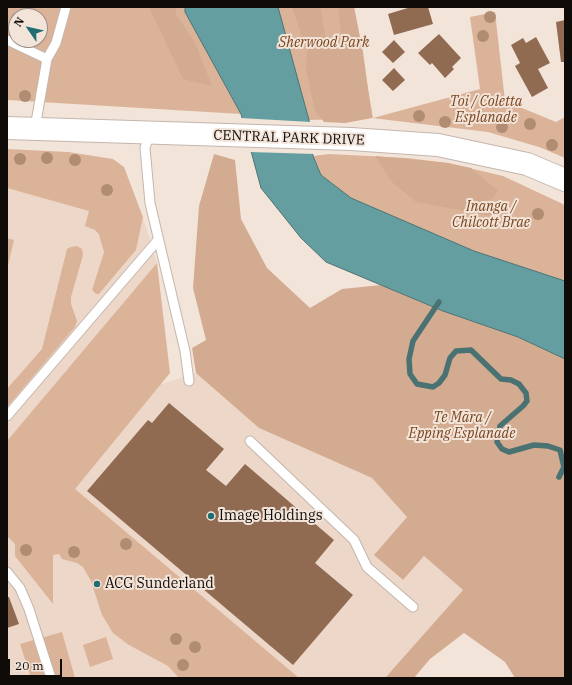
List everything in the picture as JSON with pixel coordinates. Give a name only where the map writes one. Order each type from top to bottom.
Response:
[{"type":"main road","name":"CENTRAL PARK DRIVE","points":[[7,128],[219,136],[351,138],[438,145],[527,164],[565,180]]},
{"type":"lane","points":[[36,128],[47,59],[56,43],[66,7]]},
{"type":"lane","points":[[7,40],[47,59]]},
{"type":"lane","points":[[150,133],[145,148],[150,203],[185,351],[189,381]]},
{"type":"lane","points":[[7,416],[158,240]]},
{"type":"lane","points":[[250,441],[354,540],[367,567],[413,607]]},
{"type":"lane","points":[[7,572],[20,588],[29,609],[51,678]]},
{"type":"shaded area","points":[[7,188],[89,210],[95,230],[101,240],[104,252],[92,290],[96,294],[99,294],[136,250],[143,217],[157,263],[98,335],[162,384],[196,373],[259,428],[372,478],[407,517],[374,555],[403,580],[424,556],[463,590],[385,678],[7,678],[7,270],[14,240],[7,238]]},
{"type":"green space","points":[[7,7],[185,7],[185,12],[241,114],[7,100]]},
{"type":"green space","points":[[149,7],[176,7],[176,14],[195,43],[212,86],[183,79]]},
{"type":"green space","name":"Toi / Coletta Esplanade","points":[[278,7],[354,7],[373,118],[480,89],[470,17],[495,12],[505,101],[556,122],[565,117],[565,158],[539,147],[488,132],[372,118],[309,120]]},
{"type":"green space","name":"Sherwood Park","points":[[292,7],[320,7],[327,44],[343,48],[338,7],[354,7],[363,52],[372,118],[345,123],[324,122],[315,111],[306,69],[307,51]]},
{"type":"green space","points":[[7,149],[68,152],[113,159],[124,167],[143,217],[136,250],[99,294],[96,294],[92,290],[104,252],[99,235],[95,230],[85,226],[89,211],[7,188]]},
{"type":"green space","name":"Te Māra / Epping Esplanade","points":[[214,154],[235,160],[241,219],[267,268],[310,308],[342,289],[381,285],[443,311],[518,337],[565,359],[565,678],[515,678],[505,662],[464,633],[430,659],[414,678],[385,678],[463,590],[424,556],[403,580],[374,555],[407,517],[372,478],[259,428],[196,373],[192,348],[206,340],[193,288],[199,206]]},
{"type":"green space","name":"Inanga / Chilcott Brae","points":[[329,154],[407,158],[448,163],[503,176],[565,205],[565,281],[474,251],[351,198],[321,175],[313,156]]},
{"type":"green space","points":[[375,156],[448,163],[471,168],[498,191],[492,199],[486,201],[492,216],[416,202],[392,182]]},
{"type":"green space","points":[[7,238],[14,240],[7,270]]},
{"type":"green space","points":[[77,246],[82,249],[83,255],[71,297],[71,304],[77,321],[75,327],[7,407],[7,389],[42,349],[67,249]]},
{"type":"green space","name":"ACG Sunderland","points":[[157,263],[170,373],[75,489],[299,678],[179,678],[168,666],[129,645],[113,633],[102,615],[91,581],[83,567],[77,563],[62,559],[59,554],[53,555],[53,604],[15,556],[15,544],[7,536],[7,441]]},
{"type":"green space","points":[[62,632],[75,678],[31,678],[20,644]]},
{"type":"green space","points":[[106,637],[113,659],[90,667],[83,645]]},
{"type":"water","points":[[185,7],[278,7],[309,120],[313,156],[321,175],[351,198],[474,251],[565,281],[565,359],[518,337],[443,311],[326,262],[301,238],[261,188],[241,114],[185,12]]},
{"type":"pier","points":[[240,118],[311,122],[315,154],[250,152]]},
{"type":"building","points":[[411,7],[428,7],[433,24],[394,35],[388,14]]},
{"type":"building","points":[[565,20],[565,62],[561,62],[556,22]]},
{"type":"building","points":[[439,34],[461,58],[452,67],[454,69],[445,78],[432,63],[430,65],[418,53]]},
{"type":"building","points":[[536,37],[550,63],[538,69],[548,88],[532,97],[515,66],[520,63],[511,45],[523,38],[526,43]]},
{"type":"building","points":[[394,40],[405,52],[393,63],[382,52]]},
{"type":"building","points":[[394,68],[405,80],[393,91],[382,80]]},
{"type":"building","name":"Image Holdings","points":[[169,403],[224,449],[206,470],[226,486],[245,464],[334,540],[315,563],[353,595],[293,665],[87,491],[148,420],[152,423]]},
{"type":"building","points":[[7,597],[9,597],[19,624],[7,628]]},
{"type":"waterway","points":[[439,302],[413,341],[409,359],[410,374],[417,384],[433,387],[439,383],[445,375],[450,358],[456,351],[471,350],[501,379],[511,380],[519,384],[526,393],[527,401],[500,426],[497,442],[502,449],[509,452],[534,445],[548,446],[560,450],[564,467],[559,477]]},
{"type":"place","name":"Image Holdings","points":[[211,516]]},
{"type":"place","name":"ACG Sunderland","points":[[97,584]]}]
